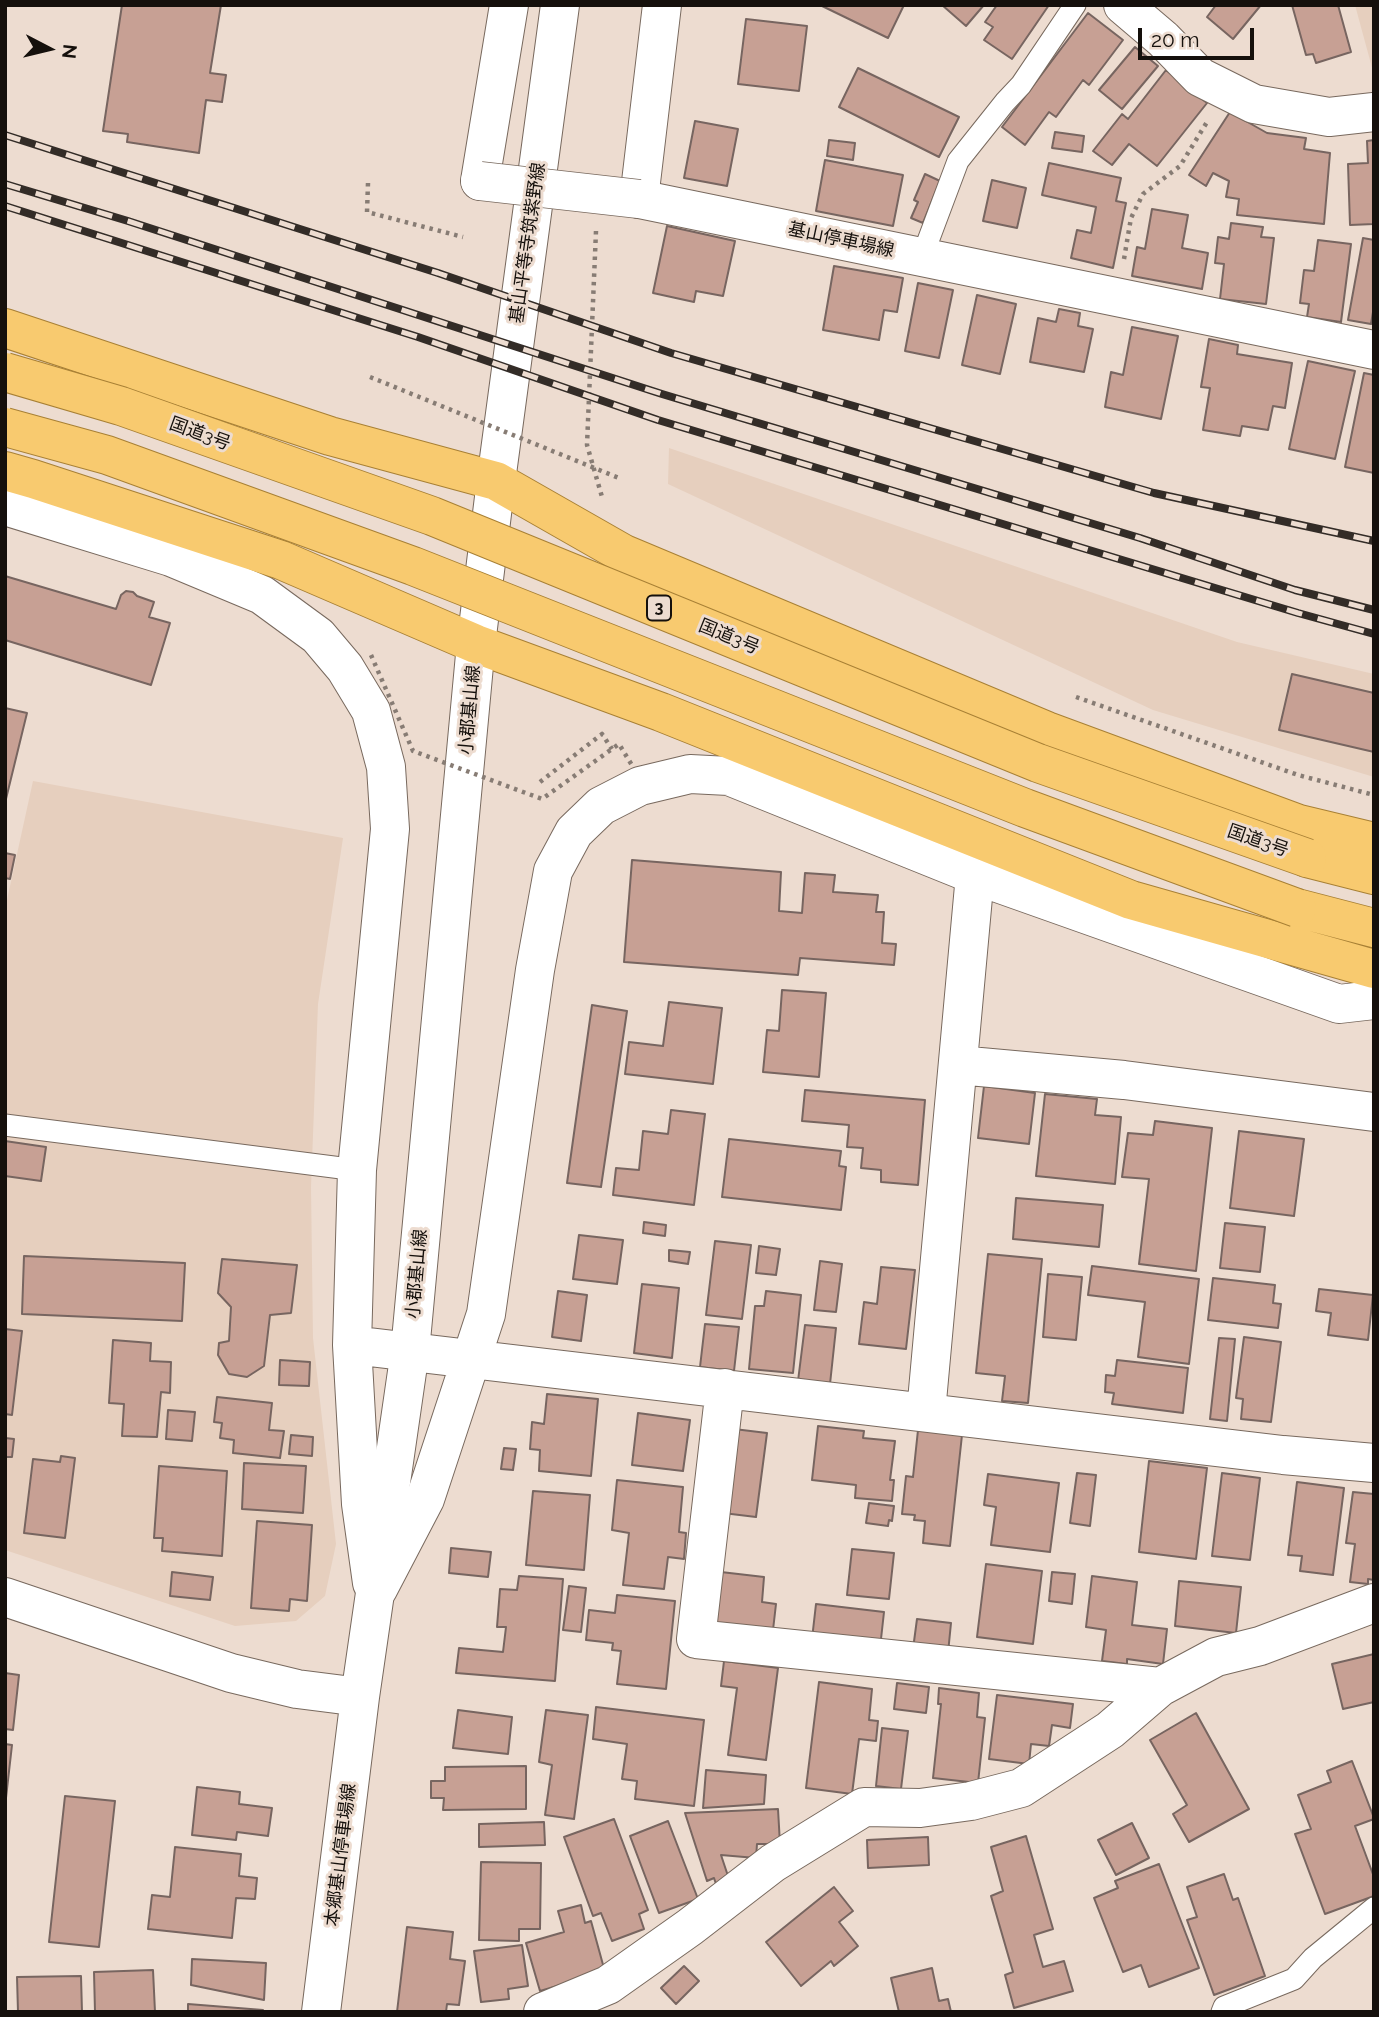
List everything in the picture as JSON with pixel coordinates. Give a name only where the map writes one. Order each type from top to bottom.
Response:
[{"type":"highway","points":[[5,328],[330,436],[496,481],[624,554],[1047,731],[1299,824],[1374,842]]},
{"type":"highway","name":"国道3号","points":[[5,372],[121,406],[432,516],[1038,763],[1307,858],[1374,875]]},
{"type":"highway","points":[[5,427],[107,455],[413,566],[1025,808],[1297,908],[1374,928]]},
{"type":"highway","points":[[5,471],[281,560],[476,644],[661,712],[1131,900],[1374,968]]},
{"type":"street","name":"基山停車場線","points":[[509,5],[480,181],[639,199],[1374,350]]},
{"type":"street","name":"基山平等寺筑紫野線","points":[[496,481],[560,5]]},
{"type":"street","points":[[639,199],[662,5]]},
{"type":"street","points":[[1124,5],[1163,39],[1200,77],[1254,104],[1329,117],[1374,113]]},
{"type":"street","name":"小郡基山線","points":[[360,1697],[410,1351],[476,644],[496,481]]},
{"type":"street","points":[[5,506],[171,556],[262,595],[318,636],[345,668],[371,711],[386,767],[390,829],[356,1170],[352,1345],[361,1504],[373,1598]]},
{"type":"street","points":[[373,1598],[425,1499],[486,1314],[535,970],[553,871],[574,832],[601,806],[640,786],[690,774],[729,776],[975,875],[1339,1004],[1374,1000]]},
{"type":"street","points":[[926,1412],[975,875]]},
{"type":"street","points":[[958,1065],[1124,1080],[1374,1112]]},
{"type":"street","points":[[352,1345],[1283,1455],[1374,1463]]},
{"type":"street","points":[[724,1388],[696,1639],[1160,1687]]},
{"type":"street","points":[[5,1597],[231,1673],[297,1689],[360,1697]]},
{"type":"street","points":[[543,2012],[608,1985],[690,1927],[773,1863],[864,1807],[920,1808],[971,1801],[1021,1788],[1110,1730],[1160,1687],[1216,1657],[1260,1646],[1374,1603]]},
{"type":"street","name":"本郷基山停車場線","points":[[321,2012],[360,1697]]},
{"type":"lane","points":[[922,257],[958,161],[1021,85],[1076,5]]},
{"type":"lane","points":[[5,1125],[356,1170]]},
{"type":"lane","points":[[1222,2012],[1224,2007],[1293,1979],[1313,1958],[1374,1908]]},
{"type":"path","points":[[1117,297],[1131,218],[1143,194],[1180,166],[1227,90]]},
{"type":"path","points":[[368,183],[367,212],[463,237]]},
{"type":"path","points":[[597,226],[587,445],[602,497],[611,503]]},
{"type":"path","points":[[370,377],[619,478]]},
{"type":"path","points":[[371,655],[413,751],[542,799],[619,744],[633,767]]},
{"type":"path","points":[[1071,695],[1298,775],[1374,795]]},
{"type":"path","points":[[540,782],[602,734],[612,749]]},
{"type":"shaded area","points":[[1355,5],[1374,5],[1374,75]]},
{"type":"shaded area","points":[[669,448],[1237,642],[1374,674],[1374,777],[1153,710],[668,484]]},
{"type":"shaded area","points":[[33,781],[343,838],[318,1004],[311,1187],[313,1338],[336,1544],[325,1596],[296,1621],[235,1626],[5,1550],[5,909]]},
{"type":"building","points":[[122,5],[221,5],[210,73],[226,75],[222,102],[206,100],[199,153],[127,142],[128,134],[103,131]]},
{"type":"building","points":[[820,5],[904,5],[888,38]]},
{"type":"building","points":[[942,5],[984,5],[966,26]]},
{"type":"building","points":[[997,5],[1049,5],[1012,59],[984,40],[993,27],[985,22]]},
{"type":"building","points":[[1216,5],[1261,5],[1233,39],[1207,17]]},
{"type":"building","points":[[1292,5],[1338,5],[1351,52],[1316,63],[1313,54],[1306,55]]},
{"type":"building","points":[[1088,13],[1123,40],[1089,85],[1083,80],[1056,117],[1049,112],[1025,145],[1002,127]]},
{"type":"building","points":[[746,19],[807,26],[799,91],[738,84]]},
{"type":"building","points":[[1135,47],[1158,66],[1122,109],[1099,90]]},
{"type":"building","points":[[858,68],[959,117],[939,157],[839,107]]},
{"type":"building","points":[[1166,70],[1207,103],[1157,166],[1129,144],[1112,165],[1093,151],[1122,114],[1128,119]]},
{"type":"building","points":[[1230,112],[1267,133],[1306,138],[1304,149],[1330,153],[1324,224],[1237,215],[1239,199],[1226,197],[1229,181],[1213,173],[1206,186],[1189,175]]},
{"type":"building","points":[[695,121],[738,129],[727,186],[684,178]]},
{"type":"building","points":[[1055,132],[1084,136],[1082,152],[1052,148]]},
{"type":"building","points":[[829,140],[855,143],[853,160],[827,156]]},
{"type":"building","points":[[1374,140],[1374,224],[1350,225],[1348,164],[1368,163],[1367,141]]},
{"type":"building","points":[[825,160],[903,175],[893,226],[816,211]]},
{"type":"building","points":[[1049,163],[1121,178],[1116,201],[1126,203],[1113,268],[1071,258],[1077,230],[1091,233],[1096,207],[1042,195]]},
{"type":"building","points":[[925,174],[940,181],[923,223],[911,218],[918,202],[914,200]]},
{"type":"building","points":[[992,180],[1026,188],[1017,228],[983,221]]},
{"type":"building","points":[[1152,209],[1188,215],[1182,248],[1208,253],[1202,289],[1132,276],[1137,247],[1145,249]]},
{"type":"building","points":[[1231,223],[1263,227],[1261,237],[1274,238],[1266,304],[1220,299],[1224,264],[1215,263],[1218,237],[1229,239]]},
{"type":"building","points":[[667,226],[735,241],[723,296],[696,291],[694,302],[653,293]]},
{"type":"building","points":[[1363,238],[1374,240],[1374,306],[1371,324],[1348,320]]},
{"type":"building","points":[[1318,240],[1351,244],[1341,322],[1307,317],[1309,304],[1300,303],[1304,270],[1314,271]]},
{"type":"building","points":[[834,266],[903,278],[897,312],[884,310],[879,340],[823,330]]},
{"type":"building","points":[[918,283],[953,290],[939,358],[905,351]]},
{"type":"building","points":[[977,295],[1016,304],[1000,374],[962,365]]},
{"type":"building","points":[[1059,309],[1080,313],[1078,326],[1093,329],[1084,372],[1030,362],[1038,318],[1056,322]]},
{"type":"building","points":[[1132,327],[1178,336],[1161,419],[1105,407],[1111,372],[1123,375]]},
{"type":"building","points":[[1209,339],[1238,345],[1237,354],[1292,363],[1285,408],[1273,406],[1268,430],[1242,426],[1240,436],[1203,430],[1210,388],[1201,387]]},
{"type":"building","points":[[1308,361],[1355,371],[1335,459],[1289,449]]},
{"type":"building","points":[[1364,373],[1374,375],[1374,473],[1345,467]]},
{"type":"building","points":[[5,576],[116,609],[121,595],[126,591],[154,602],[149,617],[170,623],[151,685],[5,640]]},
{"type":"building","points":[[1292,674],[1374,693],[1374,752],[1279,730]]},
{"type":"building","points":[[5,708],[27,713],[5,803]]},
{"type":"building","points":[[5,853],[15,855],[10,879],[5,878]]},
{"type":"building","points":[[632,860],[781,872],[779,911],[802,913],[805,873],[835,875],[833,892],[878,895],[876,912],[884,912],[882,943],[896,944],[894,965],[800,958],[798,975],[624,962]]},
{"type":"building","points":[[782,990],[826,993],[819,1077],[763,1072],[767,1030],[779,1031]]},
{"type":"building","points":[[669,1002],[722,1008],[713,1084],[625,1074],[629,1042],[663,1046]]},
{"type":"building","points":[[592,1005],[627,1011],[601,1187],[567,1183]]},
{"type":"building","points":[[984,1086],[1035,1093],[1029,1144],[978,1138]]},
{"type":"building","points":[[805,1090],[925,1100],[918,1185],[881,1182],[881,1170],[861,1168],[863,1148],[847,1147],[849,1125],[802,1121]]},
{"type":"building","points":[[1045,1094],[1097,1099],[1095,1115],[1121,1117],[1115,1184],[1036,1176]]},
{"type":"building","points":[[671,1110],[705,1114],[694,1205],[613,1195],[616,1168],[639,1170],[643,1131],[668,1134]]},
{"type":"building","points":[[1155,1121],[1212,1128],[1196,1271],[1139,1264],[1149,1179],[1122,1177],[1128,1133],[1153,1135]]},
{"type":"building","points":[[1239,1131],[1304,1139],[1294,1216],[1230,1208]]},
{"type":"building","points":[[729,1139],[841,1151],[839,1166],[846,1167],[841,1210],[722,1197]]},
{"type":"building","points":[[5,1141],[46,1147],[41,1181],[5,1176]]},
{"type":"building","points":[[1016,1198],[1103,1205],[1099,1247],[1013,1239]]},
{"type":"building","points":[[644,1222],[666,1225],[665,1236],[643,1233]]},
{"type":"building","points":[[1225,1223],[1265,1227],[1260,1272],[1220,1268]]},
{"type":"building","points":[[579,1235],[623,1240],[617,1284],[573,1279]]},
{"type":"building","points":[[715,1241],[751,1245],[742,1319],[706,1315]]},
{"type":"building","points":[[759,1246],[780,1249],[776,1275],[756,1273]]},
{"type":"building","points":[[669,1250],[690,1252],[688,1264],[669,1261]]},
{"type":"building","points":[[988,1254],[1042,1259],[1028,1403],[1002,1401],[1005,1376],[976,1373]]},
{"type":"building","points":[[24,1256],[185,1263],[182,1321],[22,1314]]},
{"type":"building","points":[[222,1259],[297,1265],[291,1313],[270,1315],[264,1366],[247,1377],[229,1374],[218,1355],[219,1343],[229,1341],[231,1307],[218,1293]]},
{"type":"building","points":[[820,1261],[842,1264],[836,1312],[814,1310]]},
{"type":"building","points":[[1092,1266],[1199,1279],[1189,1364],[1138,1357],[1145,1302],[1088,1295]]},
{"type":"building","points":[[881,1267],[915,1270],[906,1349],[859,1344],[864,1302],[877,1304]]},
{"type":"building","points":[[1048,1274],[1082,1277],[1076,1340],[1043,1337]]},
{"type":"building","points":[[1213,1278],[1275,1285],[1273,1303],[1281,1304],[1278,1328],[1208,1320]]},
{"type":"building","points":[[642,1284],[679,1288],[672,1358],[634,1353]]},
{"type":"building","points":[[1319,1289],[1373,1295],[1368,1340],[1328,1335],[1331,1313],[1316,1311]]},
{"type":"building","points":[[558,1291],[587,1295],[581,1341],[552,1337]]},
{"type":"building","points":[[766,1291],[801,1295],[793,1373],[749,1369],[755,1306],[764,1306]]},
{"type":"building","points":[[705,1324],[739,1327],[734,1371],[700,1367]]},
{"type":"building","points":[[805,1325],[836,1328],[830,1384],[798,1381]]},
{"type":"building","points":[[5,1329],[22,1331],[12,1415],[5,1414]]},
{"type":"building","points":[[1244,1337],[1281,1342],[1271,1422],[1241,1419],[1243,1399],[1236,1398]]},
{"type":"building","points":[[1219,1338],[1235,1339],[1227,1421],[1210,1419]]},
{"type":"building","points":[[113,1340],[151,1343],[150,1361],[171,1362],[170,1393],[161,1392],[157,1437],[122,1436],[124,1404],[109,1403]]},
{"type":"building","points":[[280,1360],[310,1362],[309,1386],[279,1385]]},
{"type":"building","points":[[1117,1360],[1188,1368],[1183,1413],[1112,1404],[1114,1393],[1105,1392],[1106,1375],[1115,1376]]},
{"type":"building","points":[[547,1394],[598,1399],[591,1476],[539,1471],[540,1450],[530,1449],[532,1422],[544,1424]]},
{"type":"building","points":[[217,1397],[272,1403],[269,1430],[284,1431],[280,1458],[233,1453],[234,1440],[220,1438],[222,1423],[214,1422]]},
{"type":"building","points":[[168,1410],[195,1412],[192,1441],[166,1439]]},
{"type":"building","points":[[638,1413],[690,1420],[683,1471],[632,1465]]},
{"type":"building","points":[[818,1426],[864,1431],[863,1438],[895,1441],[890,1480],[894,1480],[892,1501],[855,1498],[856,1485],[812,1480]]},
{"type":"building","points":[[734,1429],[767,1433],[756,1517],[723,1513]]},
{"type":"building","points":[[918,1430],[962,1435],[950,1546],[923,1543],[925,1521],[914,1520],[915,1515],[902,1514],[906,1476],[913,1477]]},
{"type":"building","points":[[291,1435],[313,1437],[312,1456],[289,1454]]},
{"type":"building","points":[[5,1438],[14,1439],[12,1457],[5,1457]]},
{"type":"building","points":[[504,1448],[516,1449],[513,1470],[501,1469]]},
{"type":"building","points":[[61,1456],[75,1458],[65,1538],[24,1533],[33,1459],[60,1462]]},
{"type":"building","points":[[1149,1461],[1207,1468],[1196,1559],[1139,1552]]},
{"type":"building","points":[[244,1463],[306,1466],[303,1513],[242,1509]]},
{"type":"building","points":[[159,1466],[227,1471],[222,1556],[162,1551],[163,1538],[154,1538]]},
{"type":"building","points":[[1077,1473],[1096,1475],[1090,1526],[1070,1523]]},
{"type":"building","points":[[1222,1473],[1260,1478],[1250,1560],[1212,1556]]},
{"type":"building","points":[[988,1474],[1059,1483],[1050,1552],[991,1545],[996,1507],[984,1505]]},
{"type":"building","points":[[617,1480],[683,1487],[679,1532],[686,1533],[684,1559],[668,1557],[664,1589],[623,1585],[629,1533],[612,1530]]},
{"type":"building","points":[[1297,1482],[1344,1488],[1333,1575],[1300,1571],[1302,1556],[1288,1555]]},
{"type":"building","points":[[533,1491],[590,1495],[584,1570],[526,1565]]},
{"type":"building","points":[[1353,1492],[1374,1494],[1374,1580],[1368,1579],[1368,1584],[1350,1582],[1355,1544],[1346,1543]]},
{"type":"building","points":[[869,1503],[894,1506],[892,1521],[889,1520],[888,1526],[866,1523]]},
{"type":"building","points":[[257,1521],[312,1525],[307,1601],[290,1599],[289,1611],[251,1608]]},
{"type":"building","points":[[451,1548],[491,1552],[488,1577],[449,1573]]},
{"type":"building","points":[[852,1549],[894,1553],[889,1599],[847,1595]]},
{"type":"building","points":[[986,1564],[1042,1571],[1033,1644],[977,1637]]},
{"type":"building","points":[[172,1572],[213,1577],[210,1600],[170,1596]]},
{"type":"building","points":[[721,1572],[764,1577],[762,1602],[776,1604],[773,1630],[714,1623]]},
{"type":"building","points":[[1052,1572],[1075,1574],[1072,1604],[1049,1601]]},
{"type":"building","points":[[519,1576],[563,1579],[555,1681],[456,1673],[459,1648],[503,1652],[506,1627],[497,1627],[500,1589],[517,1590]]},
{"type":"building","points":[[1092,1576],[1137,1582],[1132,1625],[1167,1629],[1163,1664],[1127,1659],[1127,1664],[1102,1661],[1106,1630],[1086,1627]]},
{"type":"building","points":[[1179,1581],[1241,1587],[1236,1633],[1175,1626]]},
{"type":"building","points":[[569,1586],[586,1588],[581,1632],[563,1630]]},
{"type":"building","points":[[617,1595],[675,1601],[666,1689],[617,1684],[621,1651],[612,1650],[613,1643],[586,1640],[589,1610],[615,1613]]},
{"type":"building","points":[[816,1604],[884,1612],[880,1648],[812,1639]]},
{"type":"building","points":[[917,1619],[951,1623],[948,1653],[913,1649]]},
{"type":"building","points":[[1374,1654],[1374,1702],[1343,1709],[1332,1664]]},
{"type":"building","points":[[724,1661],[778,1668],[766,1760],[728,1755],[737,1688],[721,1686]]},
{"type":"building","points":[[5,1673],[19,1675],[13,1730],[5,1729]]},
{"type":"building","points":[[819,1682],[872,1689],[869,1720],[878,1721],[876,1741],[859,1739],[852,1794],[806,1788]]},
{"type":"building","points":[[897,1683],[929,1687],[926,1713],[894,1709]]},
{"type":"building","points":[[939,1688],[979,1693],[977,1717],[985,1718],[978,1783],[933,1778],[941,1704],[938,1704]]},
{"type":"building","points":[[997,1695],[1073,1704],[1070,1728],[1052,1725],[1049,1746],[1031,1744],[1029,1764],[989,1759]]},
{"type":"building","points":[[596,1707],[704,1720],[694,1806],[635,1799],[637,1781],[622,1779],[627,1744],[593,1739]]},
{"type":"building","points":[[458,1710],[512,1717],[508,1754],[453,1748]]},
{"type":"building","points":[[546,1710],[588,1715],[574,1819],[545,1815],[552,1765],[539,1762]]},
{"type":"building","points":[[1196,1713],[1249,1809],[1189,1842],[1173,1814],[1187,1805],[1150,1740]]},
{"type":"building","points":[[882,1728],[908,1731],[901,1789],[876,1786]]},
{"type":"building","points":[[5,1744],[12,1745],[6,1798],[5,1798]]},
{"type":"building","points":[[1352,1761],[1374,1818],[1355,1826],[1374,1877],[1374,1896],[1325,1914],[1295,1834],[1311,1829],[1298,1795],[1331,1782],[1327,1771]]},
{"type":"building","points":[[526,1766],[526,1809],[443,1810],[444,1798],[431,1798],[431,1781],[445,1781],[445,1767]]},
{"type":"building","points":[[706,1770],[766,1775],[764,1804],[703,1808]]},
{"type":"building","points":[[197,1787],[240,1792],[239,1804],[272,1808],[268,1836],[237,1832],[236,1840],[192,1835]]},
{"type":"building","points":[[65,1796],[115,1801],[99,1947],[49,1942]]},
{"type":"building","points":[[778,1809],[780,1844],[757,1844],[756,1858],[721,1855],[729,1879],[716,1884],[714,1878],[707,1881],[685,1813]]},
{"type":"building","points":[[614,1819],[648,1910],[639,1914],[644,1929],[612,1941],[601,1913],[593,1916],[564,1837]]},
{"type":"building","points":[[668,1821],[698,1899],[659,1913],[630,1836]]},
{"type":"building","points":[[544,1822],[545,1845],[479,1847],[479,1824]]},
{"type":"building","points":[[1132,1823],[1149,1858],[1116,1875],[1098,1840]]},
{"type":"building","points":[[1026,1836],[1053,1929],[1034,1935],[1043,1967],[1064,1961],[1073,1991],[1014,2008],[1005,1975],[1013,1972],[991,1896],[1003,1891],[991,1847]]},
{"type":"building","points":[[928,1837],[929,1865],[868,1868],[867,1840]]},
{"type":"building","points":[[175,1847],[241,1854],[239,1876],[257,1878],[255,1899],[236,1898],[232,1938],[148,1929],[152,1895],[170,1897]]},
{"type":"building","points":[[481,1862],[541,1863],[540,1929],[519,1929],[519,1941],[479,1940]]},
{"type":"building","points":[[1159,1864],[1199,1968],[1149,1987],[1141,1965],[1123,1972],[1094,1898],[1118,1888],[1115,1881]]},
{"type":"building","points":[[1224,1874],[1233,1900],[1238,1898],[1265,1976],[1214,1995],[1187,1920],[1197,1917],[1187,1887]]},
{"type":"building","points":[[834,1887],[853,1911],[839,1922],[858,1946],[834,1966],[831,1961],[801,1986],[766,1942]]},
{"type":"building","points":[[581,1905],[585,1923],[591,1921],[605,1972],[540,1991],[526,1943],[564,1932],[558,1911]]},
{"type":"building","points":[[407,1927],[453,1932],[450,1959],[465,1961],[459,2005],[447,2004],[446,2012],[397,2012]]},
{"type":"building","points":[[522,1945],[528,1986],[508,1989],[509,1999],[481,2002],[474,1951]]},
{"type":"building","points":[[192,1959],[266,1963],[264,2000],[191,1985]]},
{"type":"building","points":[[684,1966],[699,1981],[676,2004],[661,1988]]},
{"type":"building","points":[[932,1968],[939,2001],[948,1999],[951,2012],[899,2012],[891,1978]]},
{"type":"building","points":[[153,1970],[155,2012],[95,2012],[94,1972]]},
{"type":"building","points":[[81,1976],[82,2012],[18,2012],[17,1977]]},
{"type":"building","points":[[188,2004],[263,2010],[263,2012],[188,2012]]},
{"type":"railway","points":[[5,135],[438,273],[671,353],[1154,493],[1374,541]]},
{"type":"railway","points":[[5,184],[128,221],[662,394],[1140,538],[1295,590],[1374,610]]},
{"type":"railway","points":[[5,206],[418,337],[658,420],[1374,634]]}]
